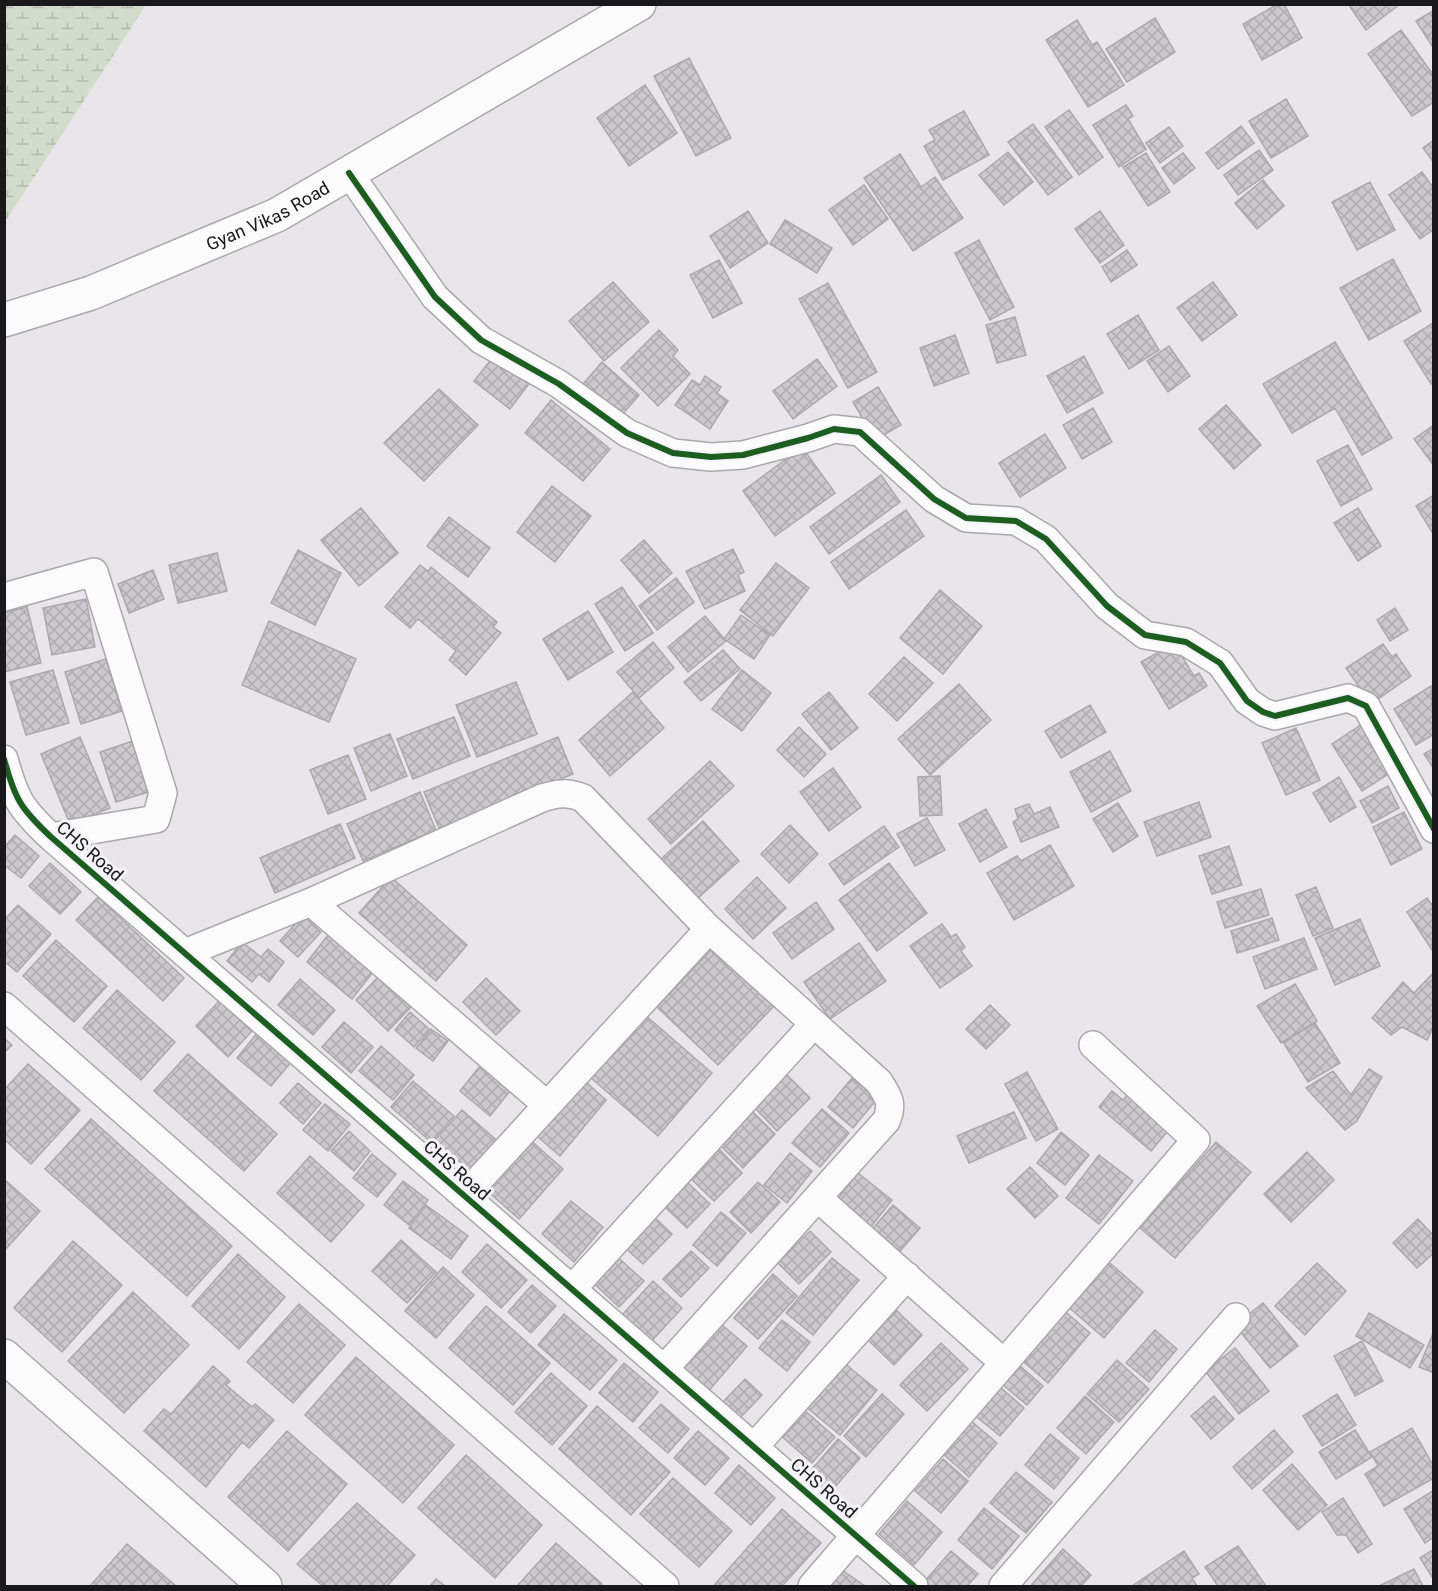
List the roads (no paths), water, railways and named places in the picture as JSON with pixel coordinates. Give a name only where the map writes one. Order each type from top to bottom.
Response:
[{"type":"street","name":"Gyan Vikas Road","points":[[4,320],[91,292],[277,215],[639,4]]},
{"type":"street","points":[[349,173],[435,297],[482,340],[559,384],[627,433],[673,453],[711,457],[743,455],[834,429],[860,432],[934,499],[966,518],[1016,521],[1046,539],[1107,606],[1145,635],[1186,642],[1220,663],[1247,701],[1263,712],[1275,716],[1348,698],[1366,706],[1434,829]]},
{"type":"street","points":[[4,597],[94,573],[163,793],[156,819],[51,837]]},
{"type":"street","name":"CHS Road","points":[[4,759],[14,794],[23,810],[51,837],[914,1587]]},
{"type":"street","points":[[185,952],[311,902],[542,798],[557,793],[569,793],[583,798],[709,928],[813,1025],[879,1082],[889,1097],[891,1110],[886,1121],[664,1369]]},
{"type":"street","points":[[311,902],[548,1105]]},
{"type":"street","points":[[464,1196],[709,928]]},
{"type":"street","points":[[4,1006],[666,1587]]},
{"type":"street","points":[[572,1289],[813,1025]]},
{"type":"street","points":[[812,1587],[1196,1140],[1093,1045]]},
{"type":"street","points":[[818,1198],[1004,1363]]},
{"type":"street","points":[[754,1447],[907,1276]]},
{"type":"street","points":[[1003,1587],[1236,1317]]},
{"type":"street","points":[[4,1356],[265,1587]]}]
